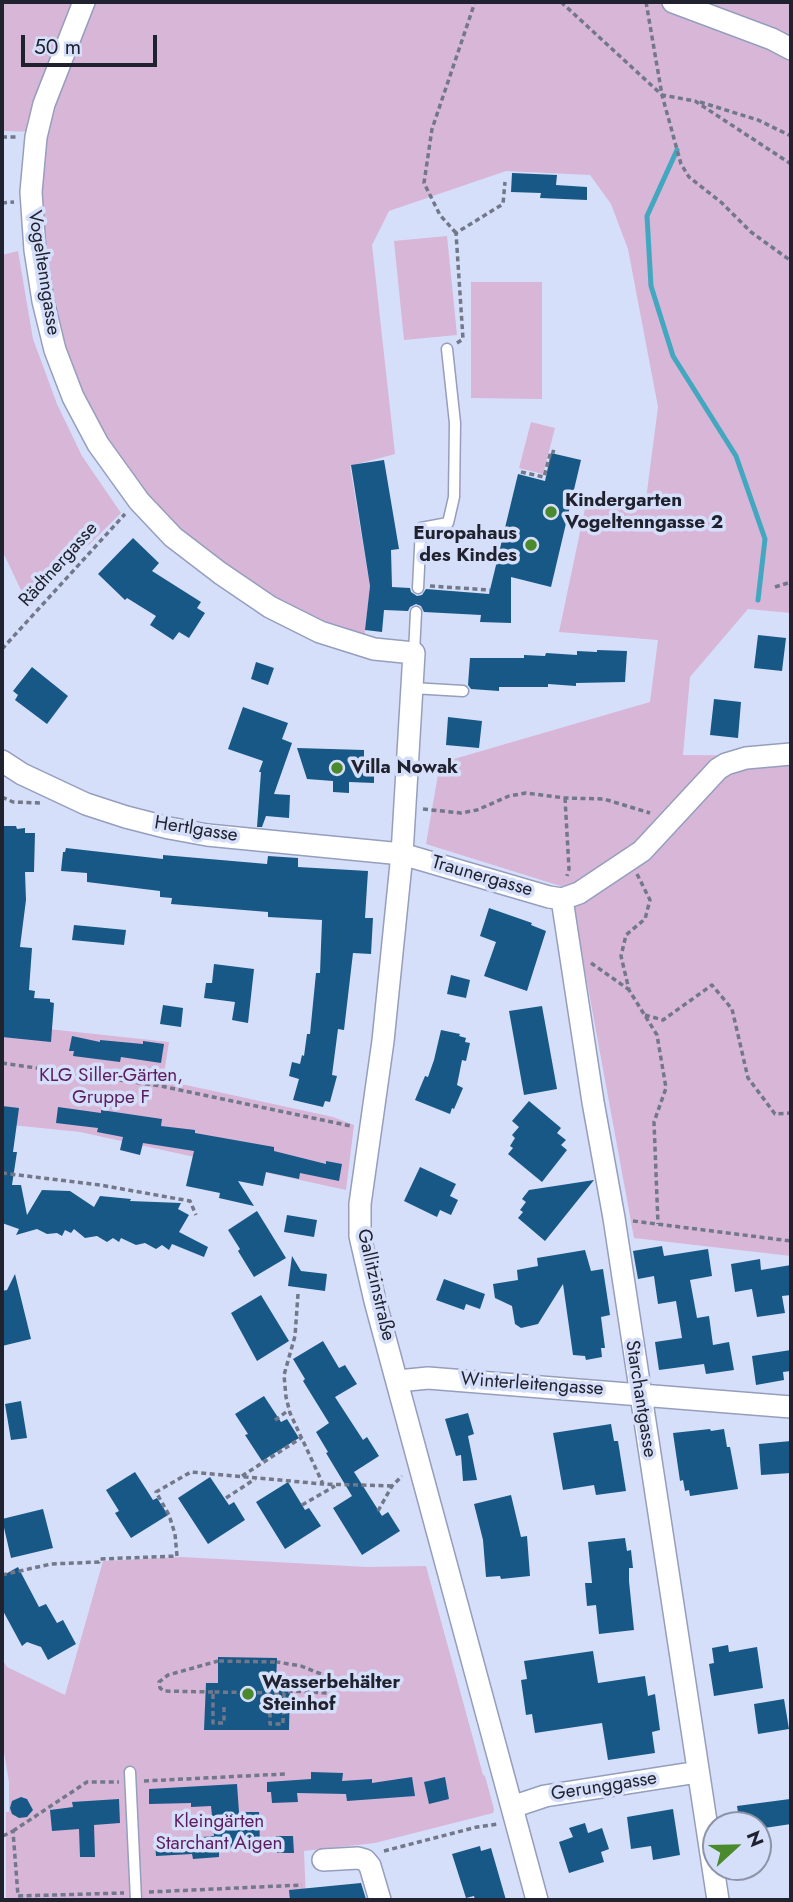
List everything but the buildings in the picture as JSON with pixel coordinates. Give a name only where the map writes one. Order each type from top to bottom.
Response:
[{"type":"street","name":"Vogeltenngasse","points":[[84,2],[44,104],[36,137],[31,192],[35,250],[43,301],[55,350],[73,397],[98,444],[139,501],[173,537],[220,573],[270,607],[320,632],[374,649],[414,653]]},
{"type":"street","points":[[673,2],[772,39],[791,49]]},
{"type":"street","name":"Gallitzinstraße","points":[[414,653],[402,853],[383,1041],[360,1204],[360,1236],[537,1900]]},
{"type":"street","points":[[562,899],[579,892],[630,859],[669,824],[718,769],[746,758],[791,754]]},
{"type":"street","name":"Hertlgasse","points":[[2,761],[22,774],[86,804],[169,828],[207,835],[402,853]]},
{"type":"street","name":"Traunergasse","points":[[402,853],[562,899]]},
{"type":"street","name":"Starchantgasse","points":[[562,899],[614,1218],[718,1900]]},
{"type":"street","name":"Winterleitengasse","points":[[398,1381],[428,1378],[791,1407]]},
{"type":"street","name":"Gerunggasse","points":[[514,1815],[545,1796],[698,1772]]},
{"type":"street","points":[[323,1860],[365,1860],[370,1866],[380,1900]]},
{"type":"lane","points":[[418,587],[422,528],[448,523],[454,497],[455,423],[447,349]]},
{"type":"lane","points":[[414,653],[416,612]]},
{"type":"lane","points":[[412,688],[463,691]]},
{"type":"lane","points":[[130,1772],[136,1900]]},
{"type":"path","points":[[447,349],[463,339],[456,233],[440,215],[424,183],[432,129],[475,2]]},
{"type":"path","points":[[561,2],[662,95],[695,101],[758,120],[791,136]]},
{"type":"path","points":[[646,2],[662,95],[681,164],[689,177],[722,203],[751,232],[791,261]]},
{"type":"path","points":[[695,101],[791,164]]},
{"type":"path","points":[[456,233],[503,204],[505,182]]},
{"type":"path","points":[[521,472],[544,477],[551,451],[555,452]]},
{"type":"path","name":"Rädtnergasse","points":[[2,649],[139,501]]},
{"type":"path","points":[[775,587],[791,582]]},
{"type":"path","points":[[418,587],[490,590]]},
{"type":"path","points":[[404,807],[461,813],[477,810],[517,793],[604,799],[660,816],[669,824]]},
{"type":"path","points":[[2,797],[13,802],[37,804],[49,801]]},
{"type":"path","points":[[562,899],[569,869],[565,798]]},
{"type":"path","points":[[630,859],[650,900],[645,919],[626,935],[621,956],[629,990],[657,1035],[666,1088],[654,1122],[658,1224]]},
{"type":"path","points":[[569,949],[629,990]]},
{"type":"path","points":[[645,1015],[663,1020],[712,985],[732,1009],[748,1078],[775,1114],[791,1113]]},
{"type":"path","points":[[2,1063],[161,1086],[353,1126]]},
{"type":"path","points":[[2,1173],[190,1200],[196,1215]]},
{"type":"path","points":[[614,1218],[791,1241]]},
{"type":"path","points":[[298,1294],[295,1336],[284,1375],[289,1410],[323,1484]]},
{"type":"path","points":[[275,1420],[289,1410]]},
{"type":"path","points":[[242,1476],[302,1438]]},
{"type":"path","points":[[2,1575],[51,1564],[177,1556],[176,1534],[156,1492],[191,1472],[337,1485],[393,1486],[377,1511]]},
{"type":"path","points":[[226,1498],[257,1478]]},
{"type":"path","points":[[302,1505],[337,1485]]},
{"type":"path","points":[[218,1661],[277,1662],[302,1667],[331,1679],[334,1683],[333,1689],[327,1693],[213,1692],[164,1690],[160,1688],[159,1682],[168,1675],[218,1661]]},
{"type":"path","points":[[213,1692],[213,1723],[224,1723],[224,1707]]},
{"type":"path","points":[[270,1704],[270,1724],[283,1724],[284,1693]]},
{"type":"path","points":[[370,1866],[383,1851],[514,1815]]},
{"type":"green space","points":[[2,2],[791,2],[791,613],[748,609],[690,677],[683,755],[791,756],[791,1256],[634,1238],[570,889],[426,844],[440,763],[650,702],[658,640],[559,632],[587,499],[646,499],[658,407],[628,249],[611,204],[590,175],[506,171],[389,211],[372,245],[395,454],[350,466],[370,586],[364,642],[279,603],[184,538],[141,495],[78,395],[49,300],[37,192],[43,132],[2,131]]},
{"type":"green space","points":[[447,236],[457,335],[404,340],[394,241]]},
{"type":"green space","points":[[18,251],[33,339],[57,404],[82,456],[121,513],[28,605],[2,550],[2,255]]},
{"type":"green space","points":[[471,282],[542,282],[542,399],[471,398]]},
{"type":"green space","points":[[531,422],[555,428],[543,474],[519,468]]},
{"type":"green space","name":"KLG Siller-Gärten, Gruppe F","points":[[2,1024],[169,1042],[163,1080],[333,1117],[354,1125],[346,1190],[80,1132],[2,1124]]},
{"type":"green space","name":"Kleingärten Starchant Aigen","points":[[182,1557],[367,1567],[426,1566],[493,1813],[375,1843],[304,1851],[306,1900],[6,1900],[6,1812],[9,1812],[9,1782],[2,1740],[2,1659],[7,1667],[65,1695],[103,1561]]},
{"type":"waterway","points":[[677,150],[647,216],[651,286],[673,356],[736,456],[765,539],[758,600]]},
{"type":"place","name":"Kindergarten Vogeltenngasse 2","points":[[551,512]]},
{"type":"place","name":"Europahaus des Kindes","points":[[531,545]]},
{"type":"place","name":"Villa Nowak","points":[[337,768]]},
{"type":"place","name":"Wasserbehälter Steinhof","points":[[248,1694]]}]
